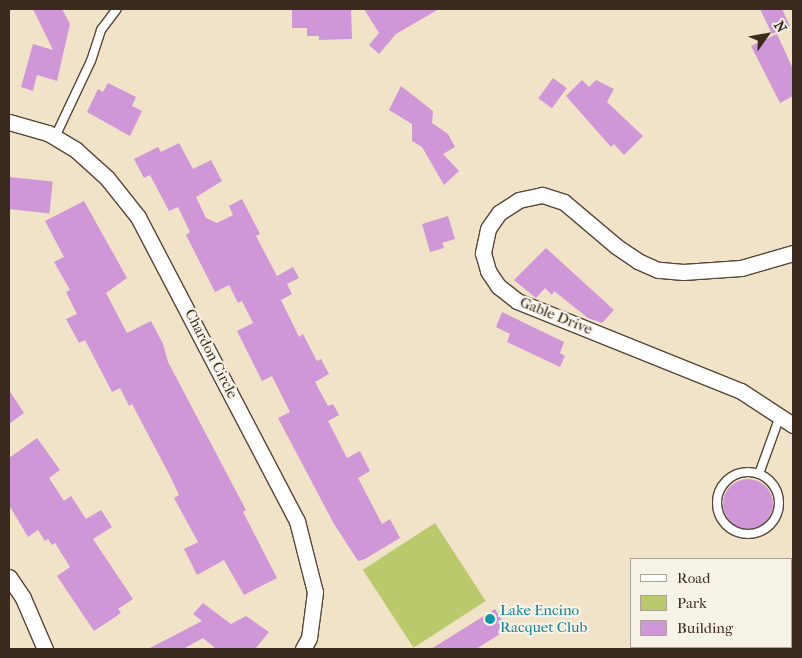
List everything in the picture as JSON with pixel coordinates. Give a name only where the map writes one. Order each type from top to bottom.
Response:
[{"type":"street","name":"Chardon Circle","points":[[9,122],[55,137],[76,150],[107,178],[138,217],[297,521],[316,592],[309,638],[303,649]]},
{"type":"street","name":"Gable Drive","points":[[793,253],[741,268],[683,272],[658,270],[638,261],[616,246],[564,202],[542,195],[519,200],[499,213],[488,229],[483,253],[488,271],[498,286],[517,301],[741,390],[793,425]]},
{"type":"street","points":[[9,577],[23,598],[45,649]]},
{"type":"lane","points":[[55,137],[91,61],[102,30],[117,9]]},
{"type":"lane","points":[[759,474],[780,416]]},
{"type":"lane","points":[[739,473],[759,474],[774,487],[779,505],[777,515],[765,530],[756,534],[735,532],[720,517],[718,496],[730,478],[739,473]]},
{"type":"green space","points":[[435,523],[486,601],[414,648],[363,570]]},
{"type":"building","points":[[33,9],[62,9],[70,24],[57,81],[37,75],[33,91],[21,87],[33,44],[53,50]]},
{"type":"building","points":[[292,9],[351,9],[352,39],[319,40],[319,36],[307,36],[307,28],[292,28]]},
{"type":"building","points":[[364,9],[439,9],[396,34],[379,54],[369,45],[379,33]]},
{"type":"building","points":[[760,9],[782,9],[790,26],[772,34]]},
{"type":"building","points":[[777,34],[793,69],[793,96],[780,103],[751,46]]},
{"type":"building","points":[[553,78],[567,88],[552,108],[538,98]]},
{"type":"building","points":[[582,80],[589,87],[596,80],[614,89],[607,102],[643,136],[624,155],[614,144],[611,147],[566,96]]},
{"type":"building","points":[[108,83],[136,97],[132,106],[142,111],[130,136],[87,112],[98,89],[103,92]]},
{"type":"building","points":[[401,86],[433,111],[432,123],[448,134],[455,147],[443,154],[459,171],[444,185],[422,147],[412,141],[412,124],[389,110]]},
{"type":"building","points":[[179,143],[193,169],[211,160],[222,181],[196,197],[206,218],[217,223],[233,215],[229,206],[242,199],[260,234],[256,236],[277,276],[293,267],[299,278],[287,284],[292,294],[281,300],[299,337],[303,334],[317,361],[321,359],[329,374],[315,382],[328,406],[333,404],[339,415],[328,421],[347,458],[360,451],[370,471],[358,478],[382,524],[390,519],[400,538],[365,559],[358,561],[334,524],[278,418],[290,412],[272,376],[262,381],[237,331],[253,323],[242,301],[238,303],[229,285],[215,292],[186,235],[190,232],[178,207],[169,211],[150,175],[144,178],[134,159],[158,147],[161,152]]},
{"type":"building","points":[[9,177],[53,182],[49,213],[9,209]]},
{"type":"building","points":[[84,201],[127,278],[106,293],[127,333],[151,321],[163,344],[168,362],[246,510],[243,512],[277,578],[244,595],[224,560],[197,575],[184,549],[198,542],[174,498],[179,495],[170,476],[132,404],[129,406],[120,388],[112,392],[85,340],[79,343],[66,319],[77,314],[66,292],[70,290],[54,262],[64,257],[45,221]]},
{"type":"building","points":[[448,216],[455,239],[442,243],[444,248],[430,252],[422,224]]},
{"type":"building","points":[[546,248],[614,310],[602,323],[588,318],[554,291],[552,295],[545,288],[536,298],[514,280]]},
{"type":"building","points":[[502,312],[564,342],[560,353],[565,356],[560,367],[507,342],[510,334],[496,327]]},
{"type":"building","points":[[9,390],[24,413],[9,424]]},
{"type":"building","points":[[37,438],[60,470],[49,478],[64,501],[71,496],[86,519],[101,510],[112,527],[93,539],[133,599],[118,609],[121,613],[94,631],[57,576],[70,567],[55,543],[52,545],[48,539],[45,541],[38,530],[28,537],[9,505],[9,458]]},
{"type":"building","points":[[748,479],[758,481],[766,486],[771,494],[773,504],[771,514],[766,522],[758,527],[748,529],[738,527],[730,522],[725,514],[723,504],[725,494],[730,486],[738,481]]},
{"type":"building","points":[[203,603],[231,624],[246,616],[269,632],[255,649],[216,649],[203,638],[183,649],[148,649],[202,621],[193,614]]},
{"type":"building","name":"Lake Encino Racquet Club","points":[[495,609],[508,629],[476,649],[431,649]]},
{"type":"place","name":"Lake Encino Racquet Club","points":[[490,619]]}]
